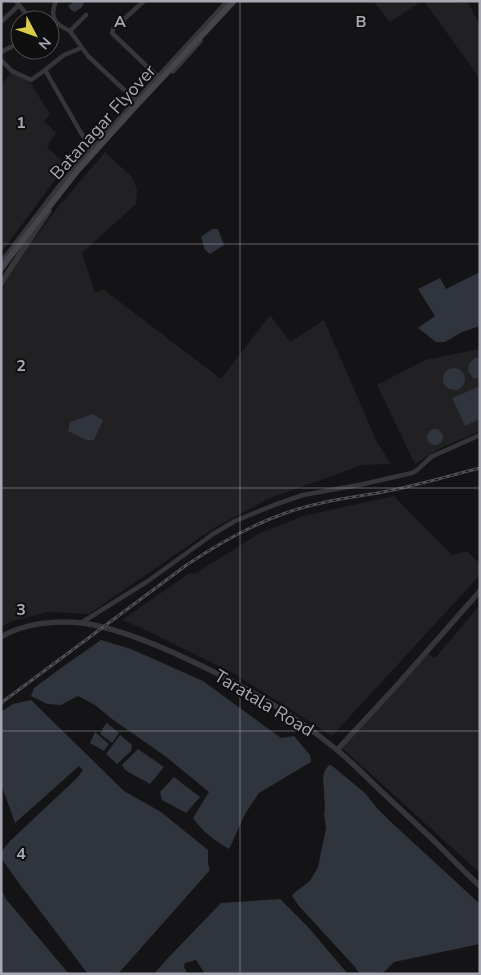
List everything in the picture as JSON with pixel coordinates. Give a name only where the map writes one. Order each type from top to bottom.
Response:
[{"type":"main road","name":"Batanagar Flyover","points":[[1,269],[78,170],[236,1]]},
{"type":"street","points":[[56,1],[52,10],[55,20],[62,27],[70,31],[88,56],[136,101]]},
{"type":"street","points":[[144,1],[113,29],[112,33],[158,77]]},
{"type":"street","points":[[1,284],[62,193],[151,92],[180,64],[236,1]]},
{"type":"street","points":[[1,263],[59,187],[92,148],[226,2]]},
{"type":"street","points":[[1,22],[18,3]]},
{"type":"street","points":[[70,31],[86,15]]},
{"type":"street","points":[[1,60],[12,71],[31,80],[64,55],[81,48]]},
{"type":"street","points":[[45,70],[81,133],[92,148]]},
{"type":"street","points":[[82,623],[235,521],[274,504],[303,495],[412,473],[420,468],[428,458],[480,435]]},
{"type":"street","points":[[337,750],[480,591]]},
{"type":"street","name":"Taratala Road","points":[[1,637],[16,630],[43,623],[82,623],[144,641],[214,672],[268,701],[337,750],[480,886]]},
{"type":"shaded area","points":[[75,1],[84,1],[82,7],[75,12],[68,6]]},
{"type":"shaded area","points":[[373,1],[422,1],[390,22]]},
{"type":"shaded area","points":[[424,1],[468,2],[478,22],[480,21],[480,79]]},
{"type":"shaded area","points":[[12,70],[31,84],[50,114],[44,121],[56,133],[47,147],[66,165],[1,253],[1,87]]},
{"type":"shaded area","points":[[105,152],[132,177],[137,189],[136,204],[82,253],[95,293],[103,289],[221,379],[270,315],[290,342],[324,320],[377,442],[391,464],[362,465],[268,499],[214,528],[89,614],[47,612],[10,622],[1,627],[1,293],[15,264],[58,207]]},
{"type":"shaded area","points":[[212,229],[218,229],[224,245],[210,254],[205,250],[201,237]]},
{"type":"shaded area","points":[[480,272],[480,326],[462,332],[445,342],[436,342],[418,328],[435,316],[418,289],[440,278],[446,289]]},
{"type":"shaded area","points":[[480,349],[480,431],[441,448],[415,464],[377,385],[425,360]]},
{"type":"shaded area","points":[[474,358],[480,358],[480,379],[473,378],[468,371],[469,364]]},
{"type":"shaded area","points":[[454,368],[462,371],[465,379],[462,387],[454,390],[446,387],[443,379],[446,371]]},
{"type":"shaded area","points":[[478,387],[480,391],[480,419],[465,426],[452,398]]},
{"type":"shaded area","points":[[93,414],[103,420],[94,440],[86,440],[68,431],[70,422]]},
{"type":"shaded area","points":[[435,429],[441,431],[443,437],[441,443],[435,445],[429,443],[427,437],[429,431]]},
{"type":"shaded area","points":[[394,496],[452,555],[467,551],[480,564],[480,575],[332,736],[235,674],[122,620],[188,574],[196,573],[260,533],[303,516]]},
{"type":"shaded area","points":[[480,605],[480,873],[342,748],[428,654],[435,658]]},
{"type":"shaded area","points":[[101,640],[131,649],[203,681],[281,738],[294,736],[310,755],[311,762],[259,793],[245,814],[229,849],[209,835],[193,818],[209,792],[165,756],[95,705],[78,696],[61,705],[47,704],[31,696],[34,688]]},
{"type":"shaded area","points":[[31,700],[124,791],[161,812],[208,850],[210,870],[118,974],[88,974],[1,858],[1,852],[10,841],[77,778],[83,770],[79,766],[15,823],[1,784],[1,712],[13,704]]},
{"type":"shaded area","points":[[107,723],[119,733],[112,743],[100,734]]},
{"type":"shaded area","points":[[95,732],[109,744],[104,751],[90,743]]},
{"type":"shaded area","points":[[120,735],[132,745],[131,751],[117,764],[106,754]]},
{"type":"shaded area","points":[[138,749],[164,767],[150,784],[125,770],[122,765]]},
{"type":"shaded area","points":[[329,765],[365,793],[391,822],[480,904],[480,944],[394,962],[382,974],[360,974],[299,906],[292,896],[310,881],[318,867],[326,828],[323,777]]},
{"type":"shaded area","points":[[174,777],[200,797],[186,813],[162,800],[160,792]]},
{"type":"shaded area","points":[[1,889],[6,899],[69,974],[1,974]]},
{"type":"shaded area","points":[[280,899],[308,927],[348,974],[205,974],[196,960],[185,963],[184,967],[188,974],[154,974],[221,903]]},
{"type":"railway","points":[[1,703],[188,564],[246,530],[307,506],[395,490],[480,468]]}]
